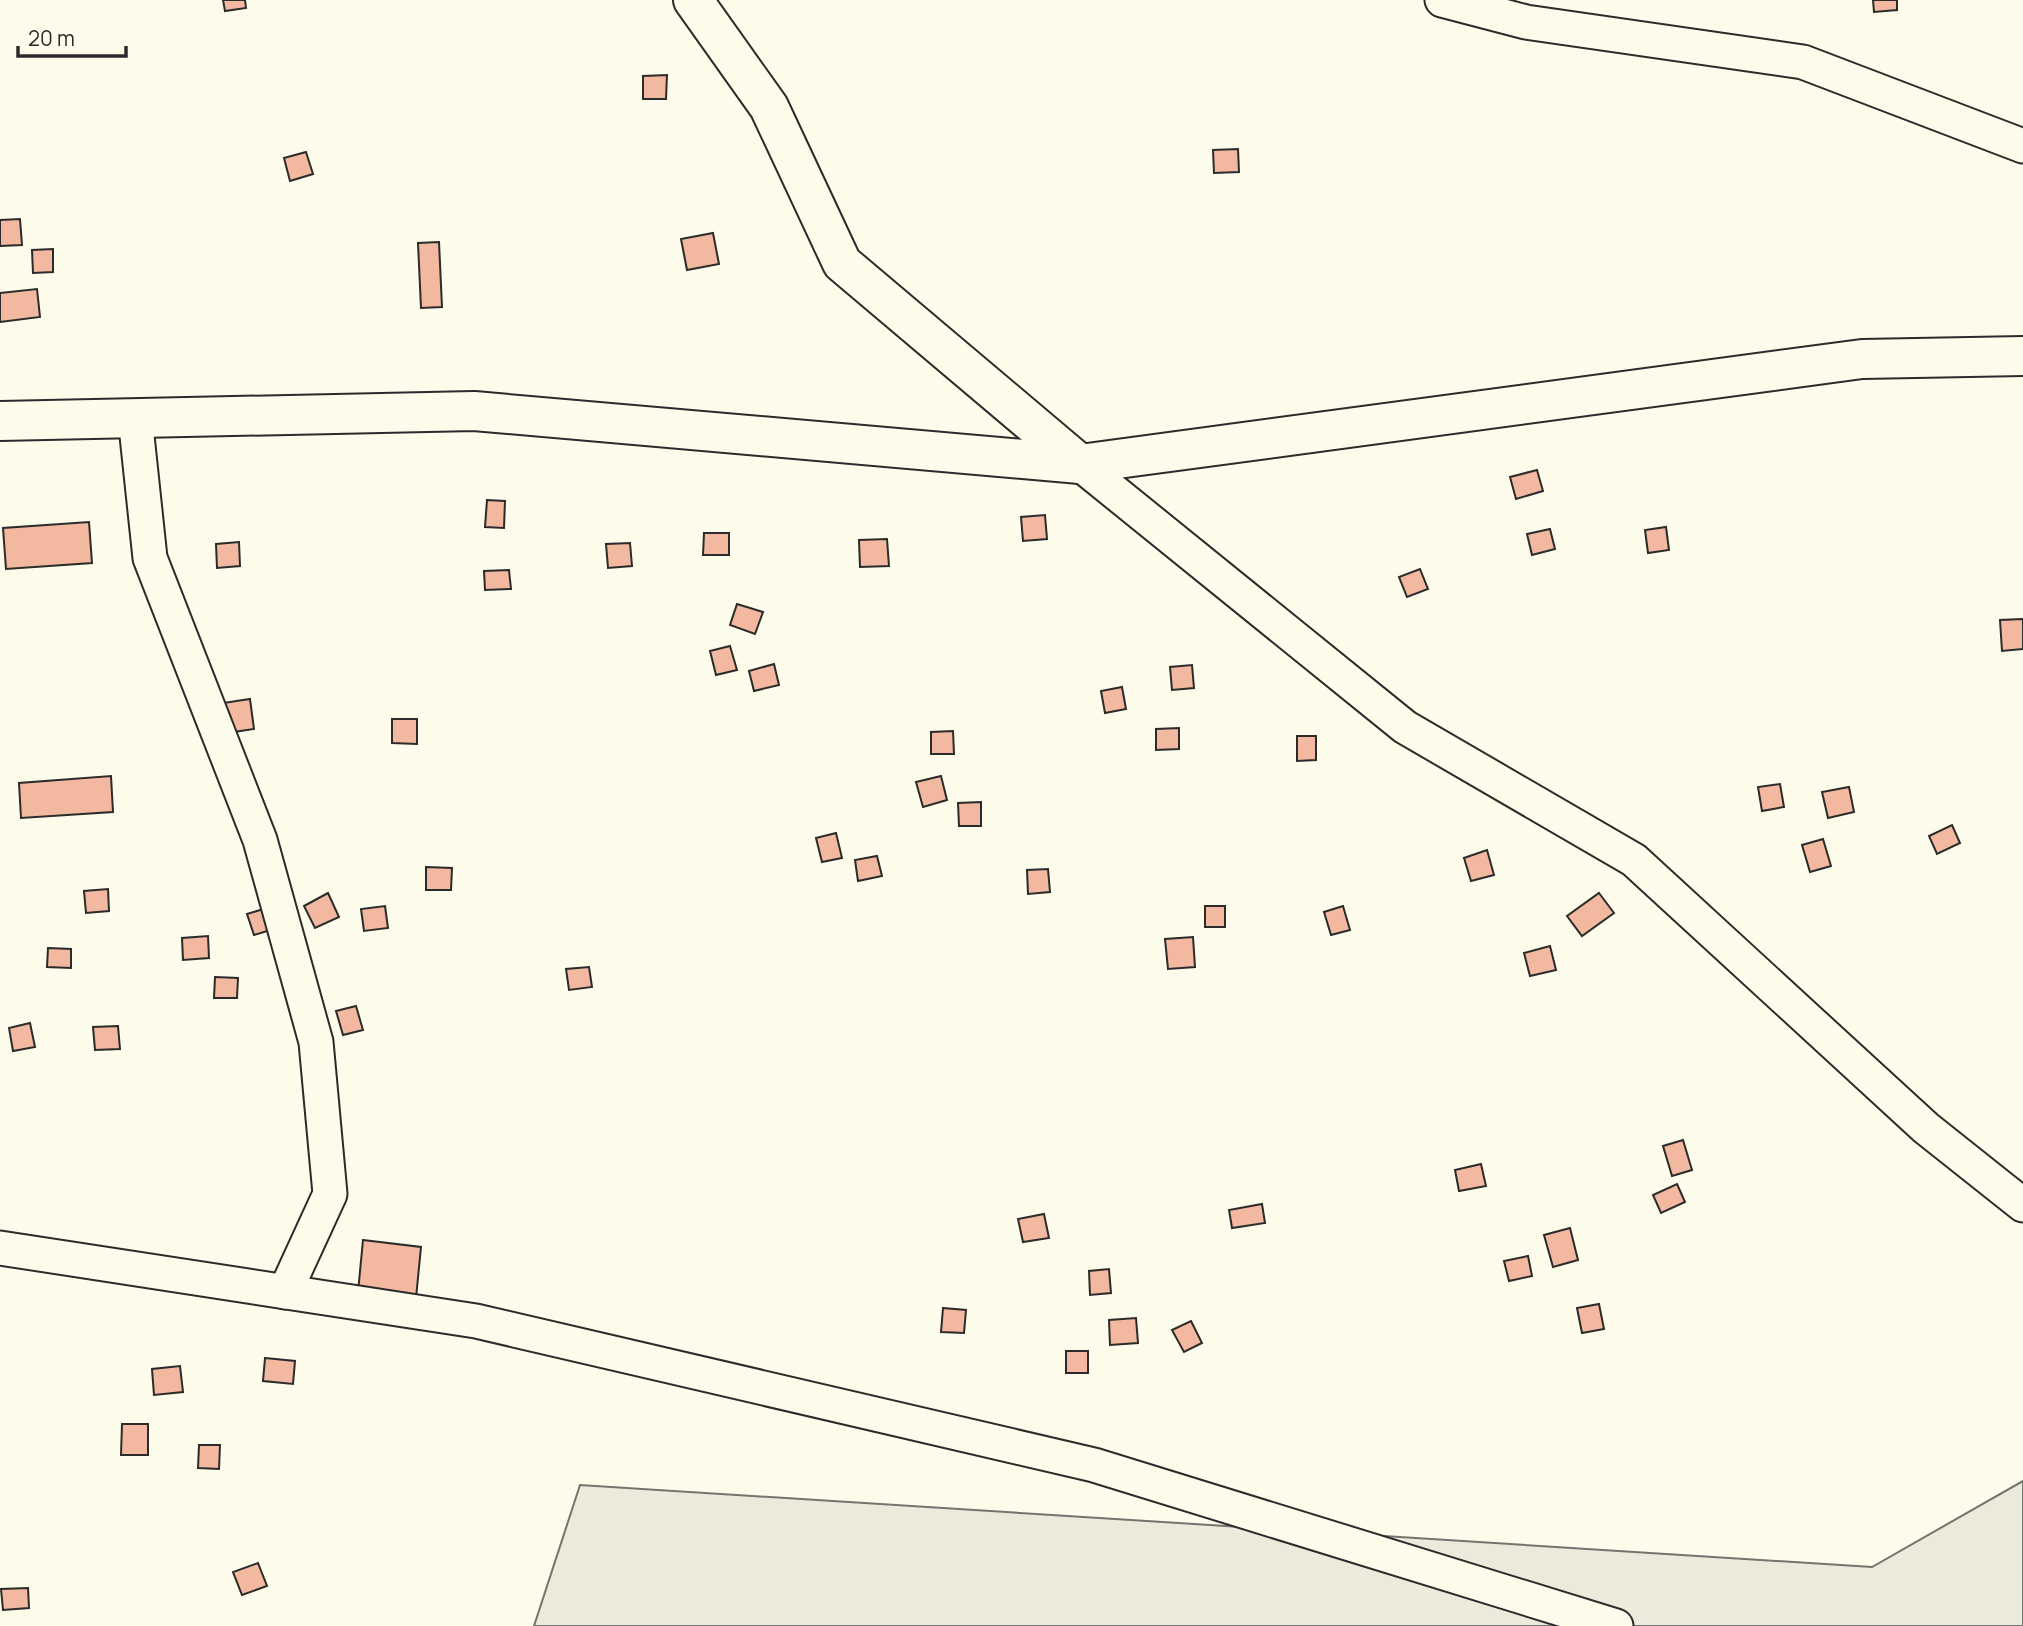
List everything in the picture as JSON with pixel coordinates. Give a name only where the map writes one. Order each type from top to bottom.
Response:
[{"type":"street","points":[[692,0],[769,107],[842,263],[1080,464],[1405,727],[1634,860],[1926,1128],[2023,1205]]},
{"type":"street","points":[[1442,0],[1526,22],[1803,62],[2023,146]]},
{"type":"street","points":[[0,421],[474,411],[1080,464],[1862,359],[2023,356]]},
{"type":"street","points":[[135,417],[150,558],[260,841],[316,1042],[330,1194],[285,1292]]},
{"type":"street","points":[[0,1248],[476,1321],[1094,1465],[1616,1626]]},
{"type":"shaded area","points":[[2023,1481],[2023,1626],[534,1626],[580,1485],[1872,1567]]},
{"type":"building","points":[[223,0],[245,0],[246,8],[225,11]]},
{"type":"building","points":[[1873,0],[1897,0],[1897,10],[1874,12]]},
{"type":"building","points":[[667,75],[666,99],[643,99],[643,76]]},
{"type":"building","points":[[1238,149],[1239,172],[1214,173],[1213,150]]},
{"type":"building","points":[[306,152],[313,174],[290,181],[284,158]]},
{"type":"building","points":[[20,219],[22,245],[0,246],[0,220]]},
{"type":"building","points":[[713,233],[719,264],[687,270],[681,239]]},
{"type":"building","points":[[439,242],[442,307],[421,308],[418,243]]},
{"type":"building","points":[[53,249],[53,272],[33,273],[32,250]]},
{"type":"building","points":[[37,289],[40,317],[0,322],[0,293]]},
{"type":"building","points":[[1537,470],[1543,491],[1516,499],[1510,477]]},
{"type":"building","points":[[487,500],[505,501],[504,528],[485,527]]},
{"type":"building","points":[[1045,515],[1047,539],[1023,541],[1021,517]]},
{"type":"building","points":[[89,522],[92,563],[6,569],[3,528]]},
{"type":"building","points":[[1666,527],[1669,550],[1648,553],[1645,530]]},
{"type":"building","points":[[1550,529],[1555,549],[1532,555],[1527,534]]},
{"type":"building","points":[[704,533],[729,533],[729,555],[703,555]]},
{"type":"building","points":[[887,539],[889,566],[860,567],[859,540]]},
{"type":"building","points":[[239,542],[240,566],[217,568],[216,544]]},
{"type":"building","points":[[630,543],[632,566],[608,568],[606,544]]},
{"type":"building","points":[[1420,569],[1428,589],[1407,597],[1399,577]]},
{"type":"building","points":[[509,570],[511,589],[485,590],[484,571]]},
{"type":"building","points":[[737,604],[763,612],[755,634],[730,625]]},
{"type":"building","points":[[2023,619],[2023,649],[2002,651],[2000,620]]},
{"type":"building","points":[[730,646],[737,670],[716,675],[710,651]]},
{"type":"building","points":[[774,664],[779,685],[754,691],[749,671]]},
{"type":"building","points":[[1192,665],[1194,688],[1172,690],[1170,667]]},
{"type":"building","points":[[1122,687],[1126,709],[1105,713],[1101,691]]},
{"type":"building","points":[[250,699],[254,729],[227,733],[223,703]]},
{"type":"building","points":[[392,719],[417,719],[417,744],[392,743]]},
{"type":"building","points":[[1179,728],[1179,749],[1156,750],[1156,729]]},
{"type":"building","points":[[953,731],[954,754],[931,754],[931,732]]},
{"type":"building","points":[[1297,736],[1316,736],[1316,760],[1297,761]]},
{"type":"building","points":[[111,776],[113,812],[21,818],[19,783]]},
{"type":"building","points":[[941,776],[947,800],[923,807],[916,782]]},
{"type":"building","points":[[1780,784],[1784,807],[1762,811],[1758,787]]},
{"type":"building","points":[[1849,787],[1854,812],[1828,818],[1822,792]]},
{"type":"building","points":[[981,802],[981,826],[959,826],[958,803]]},
{"type":"building","points":[[1952,825],[1960,843],[1937,854],[1929,836]]},
{"type":"building","points":[[836,833],[842,858],[822,862],[816,838]]},
{"type":"building","points":[[1823,839],[1831,866],[1810,872],[1802,845]]},
{"type":"building","points":[[1487,850],[1494,875],[1471,881],[1464,858]]},
{"type":"building","points":[[877,856],[882,876],[858,881],[855,860]]},
{"type":"building","points":[[426,867],[452,868],[451,890],[426,890]]},
{"type":"building","points":[[1048,869],[1050,892],[1028,894],[1027,870]]},
{"type":"building","points":[[108,889],[109,911],[86,913],[84,891]]},
{"type":"building","points":[[328,893],[339,917],[315,928],[304,906]]},
{"type":"building","points":[[1599,893],[1614,913],[1582,936],[1567,916]]},
{"type":"building","points":[[385,906],[388,928],[364,931],[361,909]]},
{"type":"building","points":[[1205,906],[1225,906],[1225,927],[1205,927]]},
{"type":"building","points":[[1343,906],[1350,930],[1331,935],[1324,912]]},
{"type":"building","points":[[267,908],[274,929],[254,935],[247,914]]},
{"type":"building","points":[[208,936],[209,958],[183,960],[182,938]]},
{"type":"building","points":[[1193,937],[1195,967],[1168,969],[1165,939]]},
{"type":"building","points":[[1550,946],[1556,970],[1530,976],[1524,953]]},
{"type":"building","points":[[48,948],[71,949],[71,968],[47,967]]},
{"type":"building","points":[[589,967],[592,987],[569,990],[566,969]]},
{"type":"building","points":[[215,977],[238,978],[237,998],[214,998]]},
{"type":"building","points":[[356,1006],[363,1030],[343,1035],[336,1011]]},
{"type":"building","points":[[30,1023],[35,1047],[13,1051],[9,1028]]},
{"type":"building","points":[[118,1026],[120,1049],[95,1050],[93,1027]]},
{"type":"building","points":[[1683,1140],[1692,1170],[1672,1176],[1663,1146]]},
{"type":"building","points":[[1481,1164],[1486,1186],[1459,1191],[1455,1170]]},
{"type":"building","points":[[1677,1184],[1685,1202],[1661,1213],[1653,1195]]},
{"type":"building","points":[[1262,1204],[1265,1223],[1232,1228],[1229,1210]]},
{"type":"building","points":[[1044,1214],[1049,1238],[1023,1242],[1018,1219]]},
{"type":"building","points":[[1570,1228],[1578,1260],[1553,1267],[1544,1235]]},
{"type":"building","points":[[363,1240],[421,1247],[416,1298],[358,1292]]},
{"type":"building","points":[[1528,1256],[1532,1276],[1509,1281],[1504,1261]]},
{"type":"building","points":[[1109,1269],[1111,1293],[1090,1295],[1089,1271]]},
{"type":"building","points":[[1599,1304],[1604,1329],[1582,1333],[1577,1308]]},
{"type":"building","points":[[943,1308],[966,1310],[964,1333],[941,1332]]},
{"type":"building","points":[[1136,1318],[1138,1343],[1110,1345],[1109,1320]]},
{"type":"building","points":[[1191,1321],[1202,1343],[1184,1352],[1172,1330]]},
{"type":"building","points":[[1066,1351],[1088,1351],[1088,1373],[1066,1373]]},
{"type":"building","points":[[265,1358],[295,1361],[293,1384],[263,1381]]},
{"type":"building","points":[[180,1366],[183,1392],[154,1395],[152,1369]]},
{"type":"building","points":[[122,1424],[148,1424],[148,1455],[121,1455]]},
{"type":"building","points":[[199,1445],[220,1445],[219,1469],[198,1468]]},
{"type":"building","points":[[258,1563],[267,1586],[242,1595],[233,1572]]},
{"type":"building","points":[[28,1588],[29,1608],[3,1610],[1,1589]]}]
